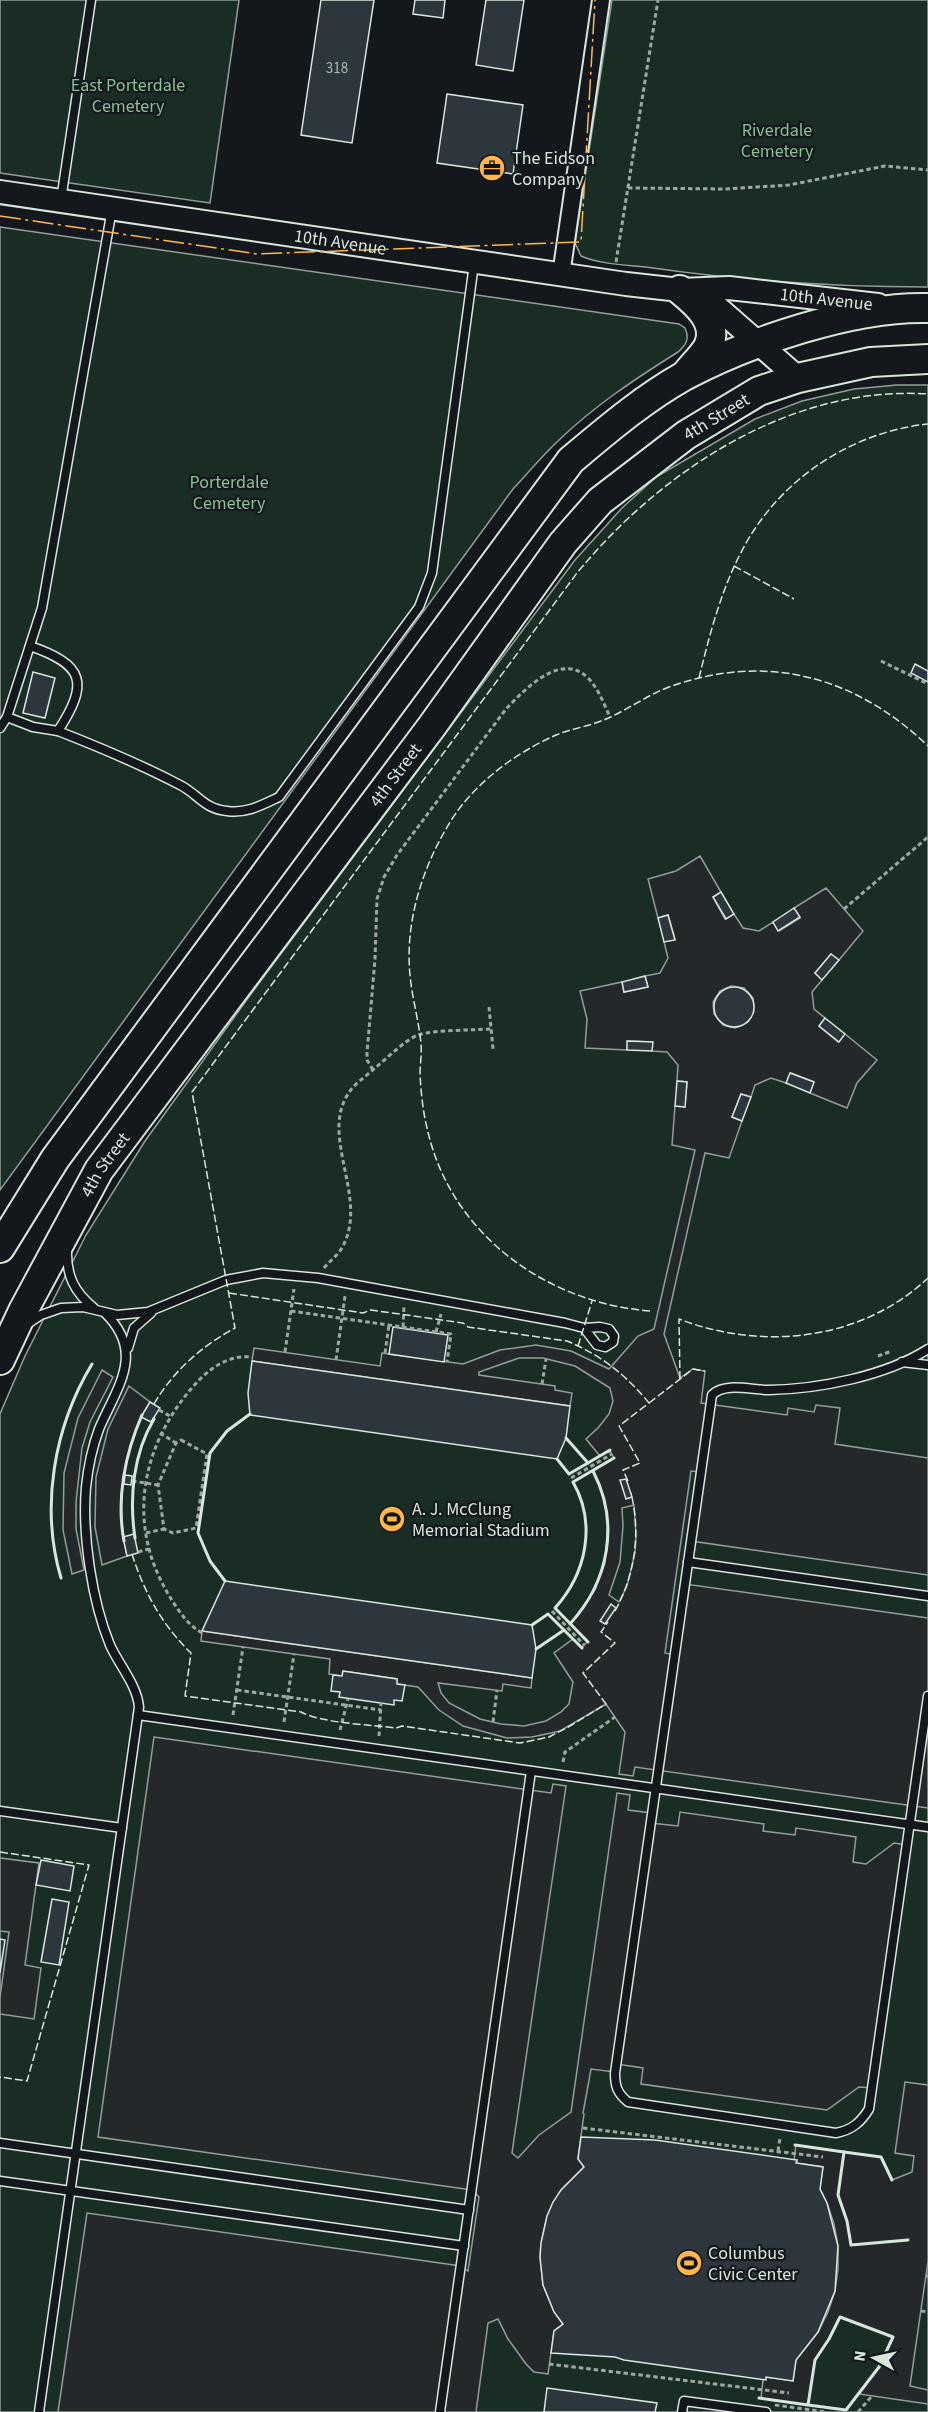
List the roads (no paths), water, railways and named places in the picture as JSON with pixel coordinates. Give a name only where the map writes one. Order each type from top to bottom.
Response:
[{"type":"highway","points":[[681,290],[705,311],[710,332],[709,345],[684,376]]},
{"type":"highway","points":[[0,1248],[55,1159],[95,1102],[571,460],[634,408],[684,376],[759,343],[830,321],[900,308],[928,308]]},
{"type":"highway","name":"4th Street","points":[[5,1349],[99,1170],[432,726],[563,543],[600,501],[686,435],[759,391],[798,378],[871,362],[928,359]]},
{"type":"main road","name":"10th Avenue","points":[[0,192],[613,282],[681,290],[729,288],[900,308]]},
{"type":"main road","name":"10th Avenue","points":[[681,290],[709,300],[798,378]]},
{"type":"street","points":[[561,275],[601,0]]},
{"type":"lane","points":[[60,201],[91,0]]},
{"type":"lane","points":[[0,728],[8,717],[42,608],[112,208]]},
{"type":"lane","points":[[8,717],[33,727],[58,731],[145,767],[183,786],[210,808],[229,812],[254,809],[279,797],[419,607],[432,573],[475,262]]},
{"type":"lane","points":[[30,646],[56,655],[70,665],[78,684],[72,710],[58,731]]},
{"type":"lane","points":[[70,1224],[67,1255],[69,1277],[79,1294],[118,1329],[123,1337],[127,1354]]},
{"type":"lane","points":[[5,1349],[41,1315],[52,1310],[72,1307],[128,1315],[157,1310],[226,1280],[263,1273],[318,1278],[445,1300],[584,1328]]},
{"type":"lane","points":[[39,2412],[138,1715],[137,1696],[111,1646],[99,1609],[85,1515],[87,1474],[98,1433],[124,1375],[130,1336],[134,1328],[157,1310]]},
{"type":"lane","points":[[928,1349],[902,1362],[873,1372],[818,1385],[767,1390],[725,1388],[714,1393],[711,1398],[615,2072],[615,2085],[619,2095],[628,2102],[836,2133],[855,2126],[869,2109],[928,1696]]},
{"type":"lane","points":[[902,1362],[928,1365]]},
{"type":"lane","points":[[688,1562],[928,1596]]},
{"type":"lane","points":[[138,1715],[928,1827]]},
{"type":"lane","points":[[440,2412],[531,1771]]},
{"type":"lane","points":[[0,1811],[122,1828]]},
{"type":"lane","points":[[0,2143],[469,2210]]},
{"type":"lane","points":[[0,2181],[464,2246]]},
{"type":"lane","points":[[682,2412],[684,2401],[768,2408]]},
{"type":"place","name":"The Eidson Company","points":[[492,168]]},
{"type":"place","name":"A. J. McClung Memorial Stadium","points":[[392,1519]]},
{"type":"place","name":"Columbus Civic Center","points":[[689,2263]]},
{"type":"park label","name":"East Porterdale Cemetery","points":[[128,95]]},
{"type":"park label","name":"Riverdale Cemetery","points":[[777,140]]},
{"type":"park label","name":"Porterdale Cemetery","points":[[229,492]]}]
